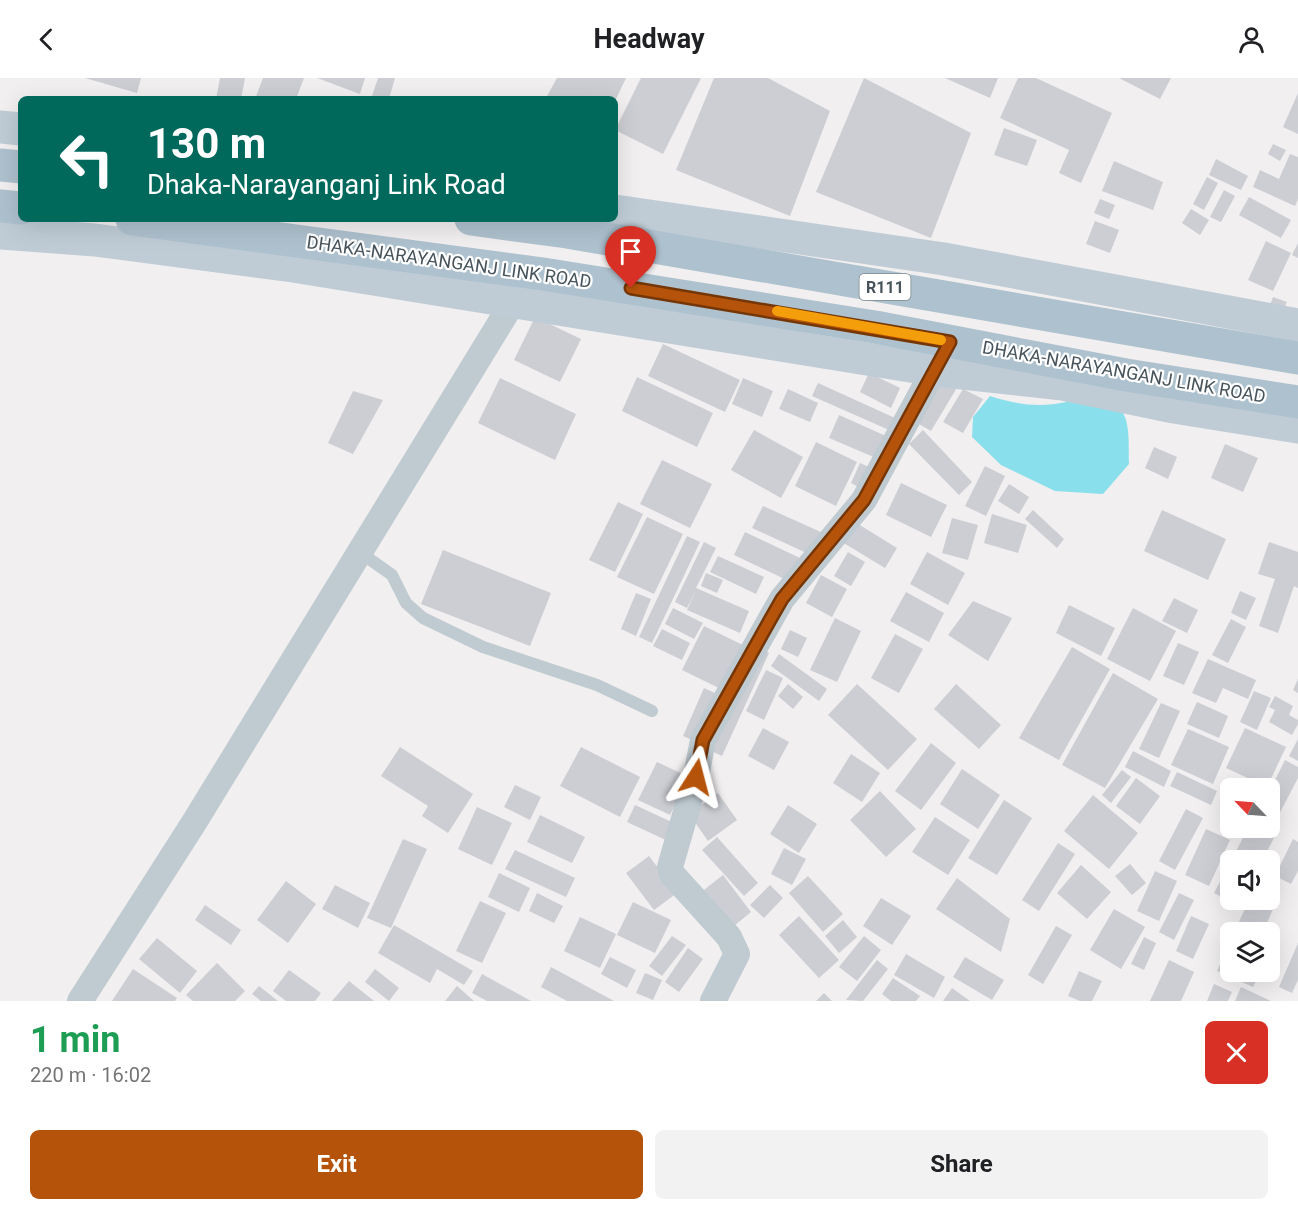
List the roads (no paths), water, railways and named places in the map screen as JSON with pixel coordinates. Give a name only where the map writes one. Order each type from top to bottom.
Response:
[{"type":"main road","points":[[0,165],[18,167]]},
{"type":"main road","points":[[0,206],[18,208]]},
{"type":"main road","name":"DHAKA-NARAYANGANJ LINK ROAD","points":[[154,222],[543,274],[950,342],[1126,375],[1298,402]]},
{"type":"main road","name":"R111","points":[[493,222],[567,232],[1298,358]]},
{"type":"street","points":[[0,127],[18,129]]},
{"type":"street","points":[[618,211],[944,260],[1298,326]]},
{"type":"street","points":[[0,233],[94,240],[292,266],[934,370],[1063,384],[1173,406],[1298,427]]},
{"type":"street","points":[[80,1001],[361,553],[513,302]]},
{"type":"street","points":[[713,1001],[736,954],[729,938],[672,874],[670,867],[696,777],[703,740],[782,599],[864,500],[950,342]]},
{"type":"lane","points":[[361,553],[392,575],[406,603],[423,618],[483,647],[597,685],[652,711]]},
{"type":"water","points":[[1076,388],[1107,400],[1122,412],[1126,420],[1129,464],[1103,494],[1055,491],[1001,465],[972,437],[973,417],[990,396],[1018,403],[1046,405],[1066,402]]}]
